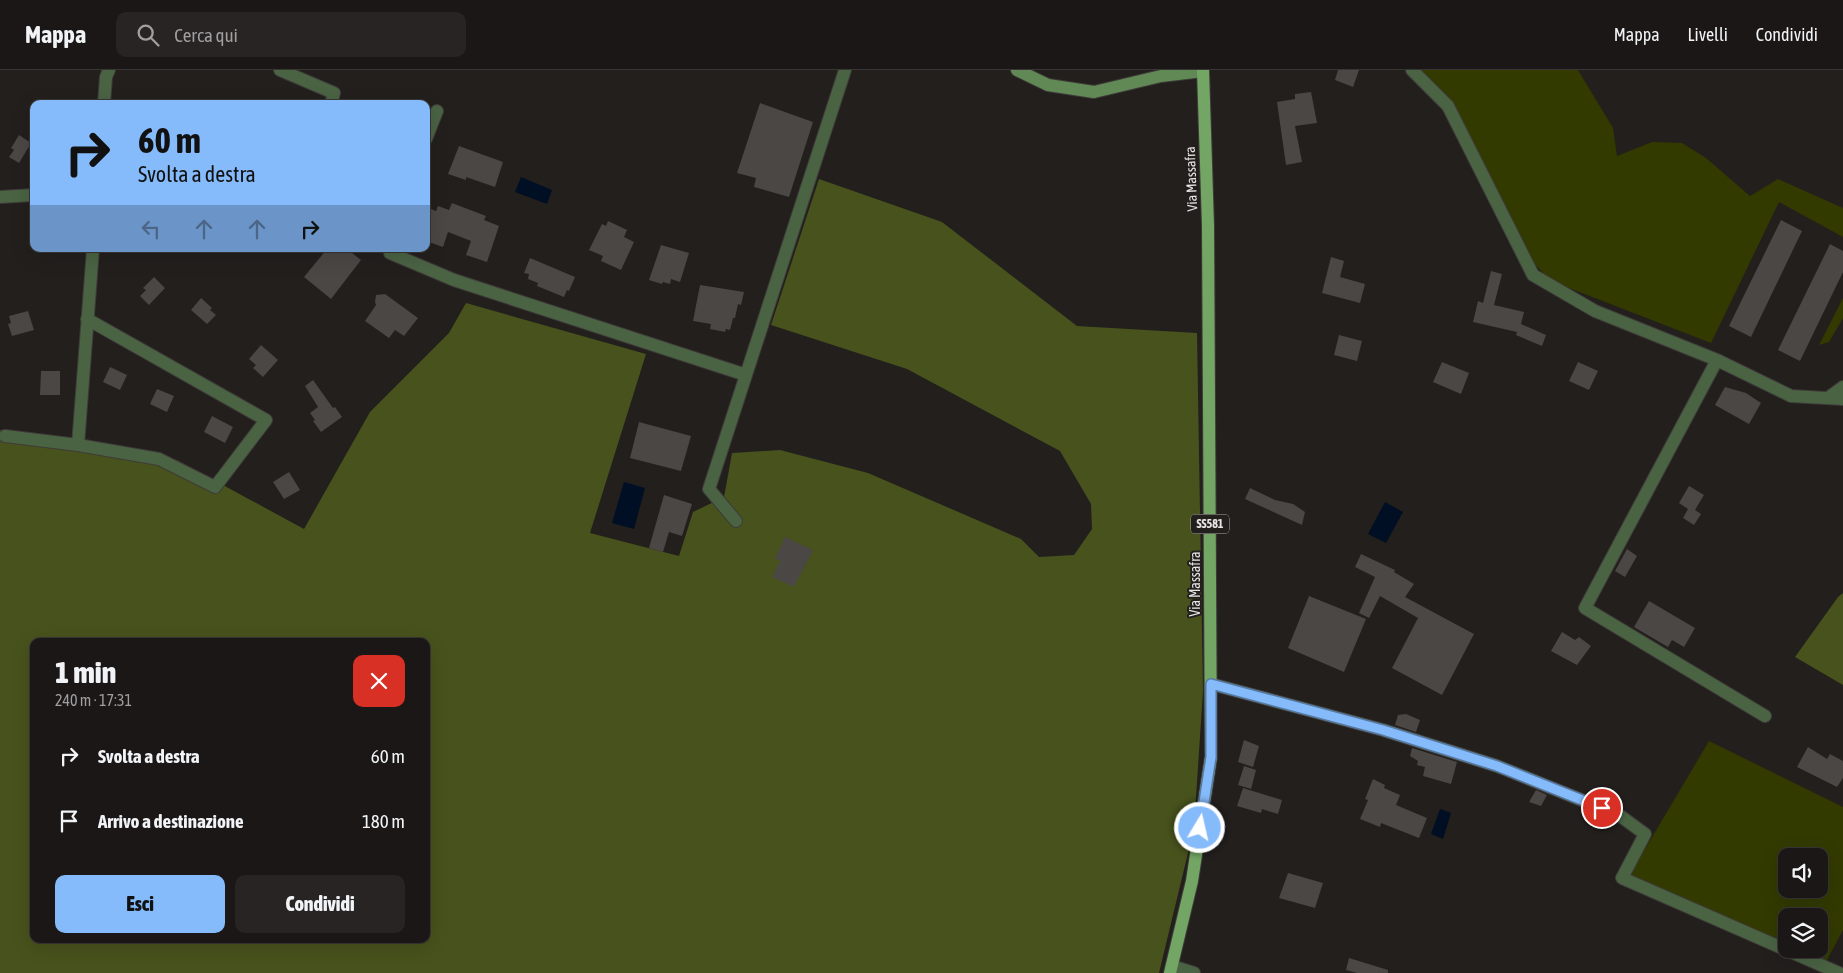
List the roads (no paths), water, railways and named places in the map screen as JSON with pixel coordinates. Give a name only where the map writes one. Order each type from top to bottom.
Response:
[{"type":"main road","name":"Via Massafra","points":[[1171,969],[1192,881],[1211,757],[1208,236],[1203,70]]},
{"type":"street","points":[[104,100],[106,77],[109,70]]},
{"type":"street","points":[[280,70],[334,93],[332,100]]},
{"type":"street","points":[[736,521],[709,489],[844,70]]},
{"type":"street","points":[[1017,70],[1048,85],[1094,92],[1161,76],[1203,70]]},
{"type":"street","points":[[1412,70],[1448,106],[1533,275],[1595,311],[1717,360],[1791,396],[1843,399]]},
{"type":"street","points":[[430,129],[437,111]]},
{"type":"street","points":[[0,197],[30,195]]},
{"type":"street","points":[[78,445],[93,252]]},
{"type":"street","points":[[390,252],[454,280],[746,375]]},
{"type":"street","points":[[5,436],[78,445],[159,459],[215,487],[266,420],[87,319]]},
{"type":"street","points":[[1717,360],[1585,608],[1765,716]]},
{"type":"street","points":[[1828,398],[1843,387]]},
{"type":"street","points":[[1211,684],[1383,730],[1497,766],[1619,815],[1645,834],[1622,878],[1839,973]]},
{"type":"street","points":[[1171,969],[1194,973]]},
{"type":"water","points":[[521,177],[552,190],[547,204],[515,192]]},
{"type":"water","points":[[624,482],[645,488],[634,529],[612,523]]},
{"type":"water","points":[[1385,502],[1403,512],[1386,543],[1368,534]]},
{"type":"water","points":[[1440,809],[1451,813],[1443,839],[1431,834]]}]
